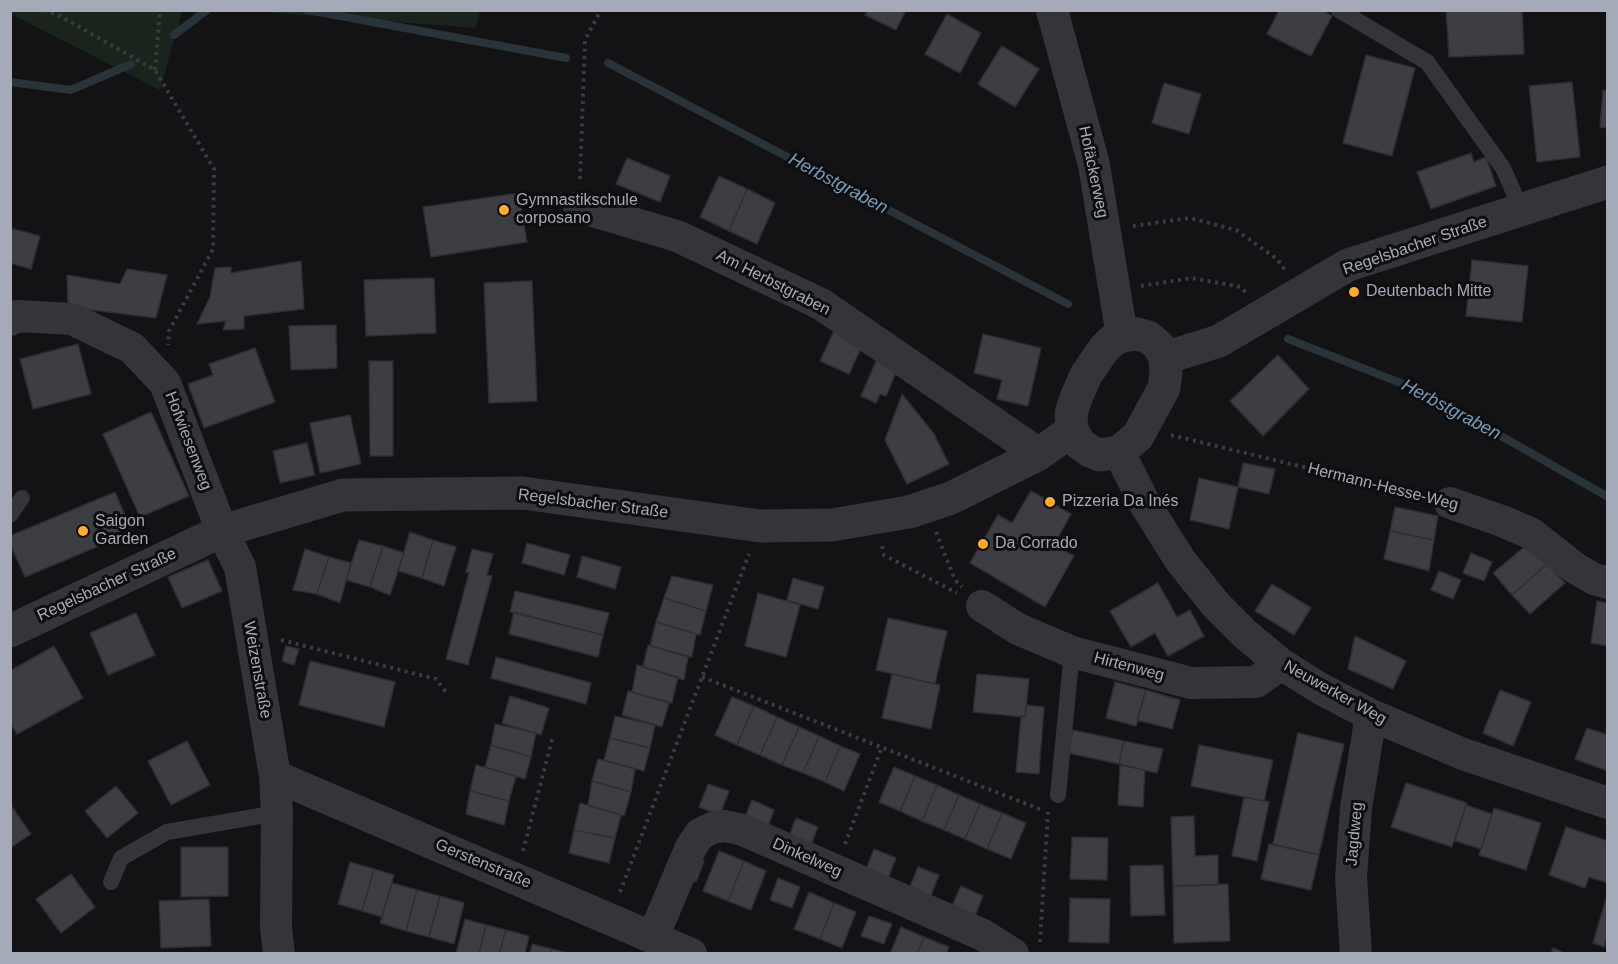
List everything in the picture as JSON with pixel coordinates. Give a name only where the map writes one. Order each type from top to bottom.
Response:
[{"type":"street","name":"Hofäckerweg","points":[[1052,10],[1094,165],[1122,336]]},
{"type":"street","name":"Regelsbacher Straße","points":[[1165,358],[1219,341],[1348,265],[1608,183]]},
{"type":"street","name":"Am Herbstgraben","points":[[579,207],[677,236],[821,304],[1039,454]]},
{"type":"street","name":"Hofwiesenweg","points":[[10,320],[17,316],[72,319],[132,348],[165,383],[222,531]]},
{"type":"street","points":[[1137,334],[1148,337],[1159,346],[1165,358],[1164,388],[1138,436],[1119,452],[1100,455],[1080,444],[1072,430],[1071,414],[1086,375],[1102,350],[1122,336],[1137,334]]},
{"type":"street","name":"Regelsbacher Straße","points":[[10,631],[222,531],[343,495],[523,493],[760,526],[832,525],[909,512],[951,498],[1039,454],[1072,430]]},
{"type":"street","name":"Neuwerker Weg","points":[[1119,452],[1145,504],[1180,561],[1216,605],[1245,634],[1281,664],[1371,715],[1463,754],[1608,803]]},
{"type":"street","name":"Hermann-Hesse-Weg","points":[[1450,502],[1532,534],[1575,568],[1594,579],[1608,583]]},
{"type":"street","name":"Weizenstraße","points":[[222,531],[240,567],[275,776],[276,927],[279,954]]},
{"type":"street","name":"Hirtenweg","points":[[982,606],[1018,629],[1072,652],[1191,683],[1256,682],[1281,664]]},
{"type":"street","name":"Jagdweg","points":[[1356,954],[1351,878],[1356,808],[1371,715]]},
{"type":"street","name":"Gerstenstraße","points":[[275,776],[691,954]]},
{"type":"street","name":"Dinkelweg","points":[[653,937],[691,847],[700,834],[712,828],[725,826],[743,830],[984,935],[1013,954]]},
{"type":"lane","points":[[1339,10],[1427,63],[1503,168],[1522,211]]},
{"type":"lane","points":[[10,515],[22,498]]},
{"type":"lane","points":[[1058,795],[1072,652]]},
{"type":"lane","points":[[111,882],[122,858],[167,832],[277,813]]},
{"type":"path","points":[[44,10],[60,16],[154,70],[214,169],[213,249],[169,330],[165,383]]},
{"type":"path","points":[[154,70],[160,10]]},
{"type":"path","points":[[579,207],[585,40],[601,10]]},
{"type":"path","points":[[1105,230],[1190,218],[1236,230],[1277,259],[1301,293]]},
{"type":"path","points":[[1113,291],[1192,278],[1241,287],[1266,313]]},
{"type":"path","name":"Hermann-Hesse-Weg","points":[[1144,425],[1172,435],[1450,502]]},
{"type":"path","points":[[926,507],[955,580]]},
{"type":"path","points":[[874,518],[884,555],[982,606]]},
{"type":"path","points":[[609,917],[760,526]]},
{"type":"path","points":[[251,633],[436,678],[446,692]]},
{"type":"path","points":[[702,677],[1048,812]]},
{"type":"path","points":[[516,878],[553,736]]},
{"type":"path","points":[[835,870],[882,747]]},
{"type":"shaded area","points":[[10,11],[182,11],[160,90],[11,14]]},
{"type":"shaded area","points":[[251,11],[480,11],[476,28]]},
{"type":"building","points":[[868,10],[906,10],[896,30],[865,15]]},
{"type":"building","points":[[1279,10],[1322,10],[1332,16],[1311,56],[1267,34]]},
{"type":"building","points":[[1446,10],[1522,10],[1524,54],[1449,57]]},
{"type":"building","points":[[947,14],[981,33],[960,73],[925,54]]},
{"type":"building","points":[[1002,46],[1039,69],[1015,107],[978,84]]},
{"type":"building","points":[[1366,55],[1415,68],[1392,156],[1343,143]]},
{"type":"building","points":[[1572,82],[1580,157],[1537,162],[1529,86]]},
{"type":"building","points":[[1164,83],[1201,94],[1189,134],[1152,123]]},
{"type":"building","points":[[1603,90],[1608,91],[1608,128],[1600,127]]},
{"type":"building","points":[[1471,153],[1474,162],[1486,157],[1496,186],[1431,209],[1417,172]]},
{"type":"building","points":[[627,158],[670,176],[660,202],[616,184]]},
{"type":"building","points":[[719,176],[747,189],[729,231],[700,217]]},
{"type":"building","points":[[747,189],[775,203],[757,244],[729,231]]},
{"type":"building","points":[[519,193],[527,242],[431,257],[423,207]]},
{"type":"building","points":[[10,228],[40,236],[31,269],[10,263]]},
{"type":"building","points":[[1472,260],[1528,266],[1522,322],[1466,316]]},
{"type":"building","points":[[301,261],[304,309],[244,316],[244,329],[223,330],[226,321],[197,324],[210,297],[215,268],[231,267],[231,273]]},
{"type":"building","points":[[127,269],[167,275],[156,318],[68,307],[67,275],[120,284]]},
{"type":"building","points":[[434,278],[436,333],[366,336],[364,280]]},
{"type":"building","points":[[532,281],[537,401],[489,403],[484,283]]},
{"type":"building","points":[[336,325],[337,368],[291,370],[289,326]]},
{"type":"building","points":[[834,331],[863,344],[849,374],[820,361]]},
{"type":"building","points":[[983,334],[1041,348],[1028,406],[997,399],[1002,380],[974,373]]},
{"type":"building","points":[[78,344],[91,394],[33,409],[20,359]]},
{"type":"building","points":[[255,348],[275,402],[204,428],[188,384],[213,375],[209,364]]},
{"type":"building","points":[[1278,355],[1309,389],[1263,436],[1230,401]]},
{"type":"building","points":[[369,361],[393,361],[393,456],[370,456]]},
{"type":"building","points":[[876,361],[897,370],[886,396],[880,394],[876,403],[861,396]]},
{"type":"building","points":[[902,394],[934,434],[949,464],[907,484],[885,440]]},
{"type":"building","points":[[151,412],[189,496],[140,517],[103,434]]},
{"type":"building","points":[[350,415],[361,464],[320,473],[310,423]]},
{"type":"building","points":[[307,443],[315,475],[280,483],[273,451]]},
{"type":"building","points":[[1243,463],[1275,469],[1269,494],[1238,487]]},
{"type":"building","points":[[1199,478],[1238,487],[1229,529],[1190,520]]},
{"type":"building","points":[[1031,491],[1071,514],[1054,545],[1074,556],[1045,607],[970,563],[998,515],[1012,523]]},
{"type":"building","points":[[115,492],[132,532],[25,577],[10,544],[10,536]]},
{"type":"building","points":[[1395,507],[1438,516],[1434,540],[1390,531]]},
{"type":"building","points":[[1390,531],[1434,540],[1429,571],[1384,559]]},
{"type":"building","points":[[410,532],[433,540],[422,578],[398,571]]},
{"type":"building","points":[[359,540],[383,546],[370,587],[346,580]]},
{"type":"building","points":[[433,540],[456,547],[444,586],[422,578]]},
{"type":"building","points":[[527,543],[570,555],[564,575],[522,563]]},
{"type":"building","points":[[1529,543],[1547,564],[1512,595],[1493,573]]},
{"type":"building","points":[[383,546],[404,553],[390,595],[370,587]]},
{"type":"building","points":[[305,549],[329,557],[317,594],[293,590]]},
{"type":"building","points":[[472,549],[493,554],[487,575],[492,576],[468,665],[446,659],[469,573],[466,572]]},
{"type":"building","points":[[1471,553],[1492,562],[1484,581],[1463,573]]},
{"type":"building","points":[[582,556],[621,567],[615,589],[577,577]]},
{"type":"building","points":[[329,557],[351,563],[340,603],[317,594]]},
{"type":"building","points":[[208,560],[222,591],[182,608],[168,577]]},
{"type":"building","points":[[1547,564],[1565,583],[1530,614],[1512,595]]},
{"type":"building","points":[[1439,571],[1461,580],[1453,599],[1431,590]]},
{"type":"building","points":[[672,576],[713,585],[706,611],[664,598]]},
{"type":"building","points":[[793,578],[824,587],[818,609],[787,600]]},
{"type":"building","points":[[1158,583],[1177,617],[1190,610],[1204,636],[1168,656],[1155,633],[1131,647],[1110,611]]},
{"type":"building","points":[[1272,584],[1311,608],[1294,635],[1255,611]]},
{"type":"building","points":[[515,591],[609,613],[603,635],[510,612]]},
{"type":"building","points":[[758,593],[800,605],[786,657],[745,646]]},
{"type":"building","points":[[664,598],[706,611],[700,635],[656,622]]},
{"type":"building","points":[[1597,601],[1608,603],[1608,646],[1591,643]]},
{"type":"building","points":[[514,612],[603,635],[598,657],[509,634]]},
{"type":"building","points":[[136,613],[155,655],[108,675],[90,633]]},
{"type":"building","points":[[888,618],[947,631],[935,684],[876,670]]},
{"type":"building","points":[[656,622],[696,634],[692,657],[650,646]]},
{"type":"building","points":[[1355,636],[1406,661],[1393,689],[1348,669]]},
{"type":"building","points":[[648,645],[688,657],[684,680],[643,667]]},
{"type":"building","points":[[54,646],[83,698],[17,734],[10,723],[10,671]]},
{"type":"building","points":[[286,646],[299,649],[294,665],[282,661]]},
{"type":"building","points":[[496,657],[591,683],[586,704],[491,678]]},
{"type":"building","points":[[310,661],[395,682],[384,727],[299,705]]},
{"type":"building","points":[[637,665],[678,677],[672,703],[632,692]]},
{"type":"building","points":[[892,674],[940,685],[931,729],[882,718]]},
{"type":"building","points":[[977,674],[1029,679],[1025,717],[973,712]]},
{"type":"building","points":[[1115,682],[1146,690],[1136,726],[1106,718]]},
{"type":"building","points":[[1146,690],[1180,700],[1172,729],[1137,720]]},
{"type":"building","points":[[1500,690],[1531,702],[1513,746],[1483,733]]},
{"type":"building","points":[[628,691],[669,703],[662,727],[622,715]]},
{"type":"building","points":[[510,696],[549,708],[541,735],[502,723]]},
{"type":"building","points":[[732,697],[754,706],[737,745],[715,735]]},
{"type":"building","points":[[1026,705],[1044,707],[1039,774],[1016,772],[1021,716],[1025,717]]},
{"type":"building","points":[[754,706],[777,717],[760,755],[737,745]]},
{"type":"building","points":[[615,716],[655,725],[650,748],[610,738]]},
{"type":"building","points":[[777,717],[799,727],[782,765],[760,755]]},
{"type":"building","points":[[495,724],[536,733],[531,757],[491,745]]},
{"type":"building","points":[[799,727],[819,736],[803,773],[782,765]]},
{"type":"building","points":[[1587,728],[1608,735],[1608,771],[1575,759]]},
{"type":"building","points":[[1073,730],[1124,741],[1119,764],[1068,753]]},
{"type":"building","points":[[1298,733],[1344,744],[1319,855],[1273,844]]},
{"type":"building","points":[[819,736],[840,746],[825,782],[803,773]]},
{"type":"building","points":[[610,738],[650,748],[644,771],[604,760]]},
{"type":"building","points":[[187,741],[210,785],[171,805],[148,761]]},
{"type":"building","points":[[1124,741],[1163,749],[1157,773],[1119,764]]},
{"type":"building","points":[[491,745],[531,757],[525,779],[485,767]]},
{"type":"building","points":[[1199,745],[1273,760],[1264,801],[1191,786]]},
{"type":"building","points":[[840,746],[860,754],[844,791],[825,782]]},
{"type":"building","points":[[598,759],[635,769],[631,792],[592,781]]},
{"type":"building","points":[[476,765],[516,776],[509,801],[470,791]]},
{"type":"building","points":[[1120,765],[1145,770],[1143,807],[1118,805]]},
{"type":"building","points":[[894,767],[915,776],[900,811],[879,802]]},
{"type":"building","points":[[915,776],[937,785],[922,821],[900,811]]},
{"type":"building","points":[[592,781],[631,792],[624,816],[588,805]]},
{"type":"building","points":[[1406,783],[1467,803],[1452,847],[1391,827]]},
{"type":"building","points":[[708,784],[729,791],[720,815],[699,807]]},
{"type":"building","points":[[937,785],[959,795],[944,830],[922,821]]},
{"type":"building","points":[[116,786],[138,813],[107,838],[85,811]]},
{"type":"building","points":[[470,791],[509,801],[504,825],[466,814]]},
{"type":"building","points":[[959,795],[980,804],[965,839],[944,830]]},
{"type":"building","points":[[1244,797],[1269,802],[1257,861],[1232,856]]},
{"type":"building","points":[[752,800],[774,810],[766,832],[743,822]]},
{"type":"building","points":[[580,803],[621,815],[615,838],[574,830]]},
{"type":"building","points":[[10,804],[31,834],[10,848]]},
{"type":"building","points":[[980,804],[1002,813],[987,849],[965,839]]},
{"type":"building","points":[[1466,805],[1492,814],[1481,849],[1455,841]]},
{"type":"building","points":[[1494,808],[1541,823],[1526,870],[1479,855]]},
{"type":"building","points":[[1002,813],[1026,823],[1011,859],[987,849]]},
{"type":"building","points":[[1194,816],[1195,856],[1218,855],[1218,885],[1173,886],[1171,817]]},
{"type":"building","points":[[796,818],[818,827],[809,850],[787,842]]},
{"type":"building","points":[[1566,827],[1608,841],[1608,883],[1589,877],[1585,888],[1549,875]]},
{"type":"building","points":[[574,830],[615,838],[609,863],[569,853]]},
{"type":"building","points":[[1072,837],[1108,838],[1107,880],[1070,879]]},
{"type":"building","points":[[1269,844],[1319,855],[1311,890],[1261,879]]},
{"type":"building","points":[[181,847],[228,847],[228,896],[181,897]]},
{"type":"building","points":[[874,849],[896,858],[887,881],[865,872]]},
{"type":"building","points":[[719,851],[744,861],[728,901],[703,891]]},
{"type":"building","points":[[693,857],[704,861],[696,882],[685,878]]},
{"type":"building","points":[[744,861],[766,871],[751,910],[728,901]]},
{"type":"building","points":[[350,862],[374,869],[362,911],[338,904]]},
{"type":"building","points":[[1163,865],[1165,915],[1131,916],[1130,866]]},
{"type":"building","points":[[918,867],[939,875],[930,898],[909,889]]},
{"type":"building","points":[[374,869],[394,875],[382,917],[362,911]]},
{"type":"building","points":[[71,874],[95,907],[61,933],[36,899]]},
{"type":"building","points":[[778,878],[800,887],[792,908],[770,900]]},
{"type":"building","points":[[392,883],[417,890],[406,931],[380,923]]},
{"type":"building","points":[[1228,884],[1230,941],[1174,943],[1173,886]]},
{"type":"building","points":[[961,886],[983,896],[974,918],[951,908]]},
{"type":"building","points":[[417,890],[440,896],[429,937],[406,931]]},
{"type":"building","points":[[809,892],[834,903],[820,939],[794,929]]},
{"type":"building","points":[[440,896],[464,903],[454,944],[429,937]]},
{"type":"building","points":[[1070,898],[1110,899],[1109,943],[1069,942]]},
{"type":"building","points":[[209,899],[211,946],[161,948],[159,901]]},
{"type":"building","points":[[1606,899],[1608,935],[1604,947],[1593,943]]},
{"type":"building","points":[[834,903],[856,912],[842,948],[820,939]]},
{"type":"building","points":[[869,916],[892,924],[884,944],[861,936]]},
{"type":"building","points":[[465,919],[486,925],[479,954],[456,954]]},
{"type":"building","points":[[486,925],[506,930],[499,954],[479,954]]},
{"type":"building","points":[[901,927],[924,937],[917,954],[890,954]]},
{"type":"building","points":[[506,930],[529,936],[525,954],[499,954]]},
{"type":"building","points":[[924,937],[949,947],[946,954],[917,954]]},
{"type":"building","points":[[532,944],[552,949],[551,954],[530,954]]},
{"type":"building","points":[[1553,948],[1567,954],[1551,954]]},
{"type":"building","points":[[552,949],[571,954],[551,954]]},
{"type":"waterway","name":"Herbstgraben","points":[[174,35],[207,10]]},
{"type":"waterway","name":"Herbstgraben","points":[[308,10],[566,58]]},
{"type":"waterway","name":"Herbstgraben","points":[[608,63],[1068,304]]},
{"type":"waterway","points":[[10,82],[71,90],[131,64]]},
{"type":"waterway","name":"Herbstgraben","points":[[1288,339],[1424,392],[1608,497]]},
{"type":"place","name":"Gymnastikschule corposano","points":[[504,210]]},
{"type":"place","name":"Deutenbach Mitte","points":[[1354,292]]},
{"type":"place","name":"Pizzeria Da Inés","points":[[1050,502]]},
{"type":"place","name":"Saigon Garden","points":[[83,531]]},
{"type":"place","name":"Da Corrado","points":[[983,544]]}]
